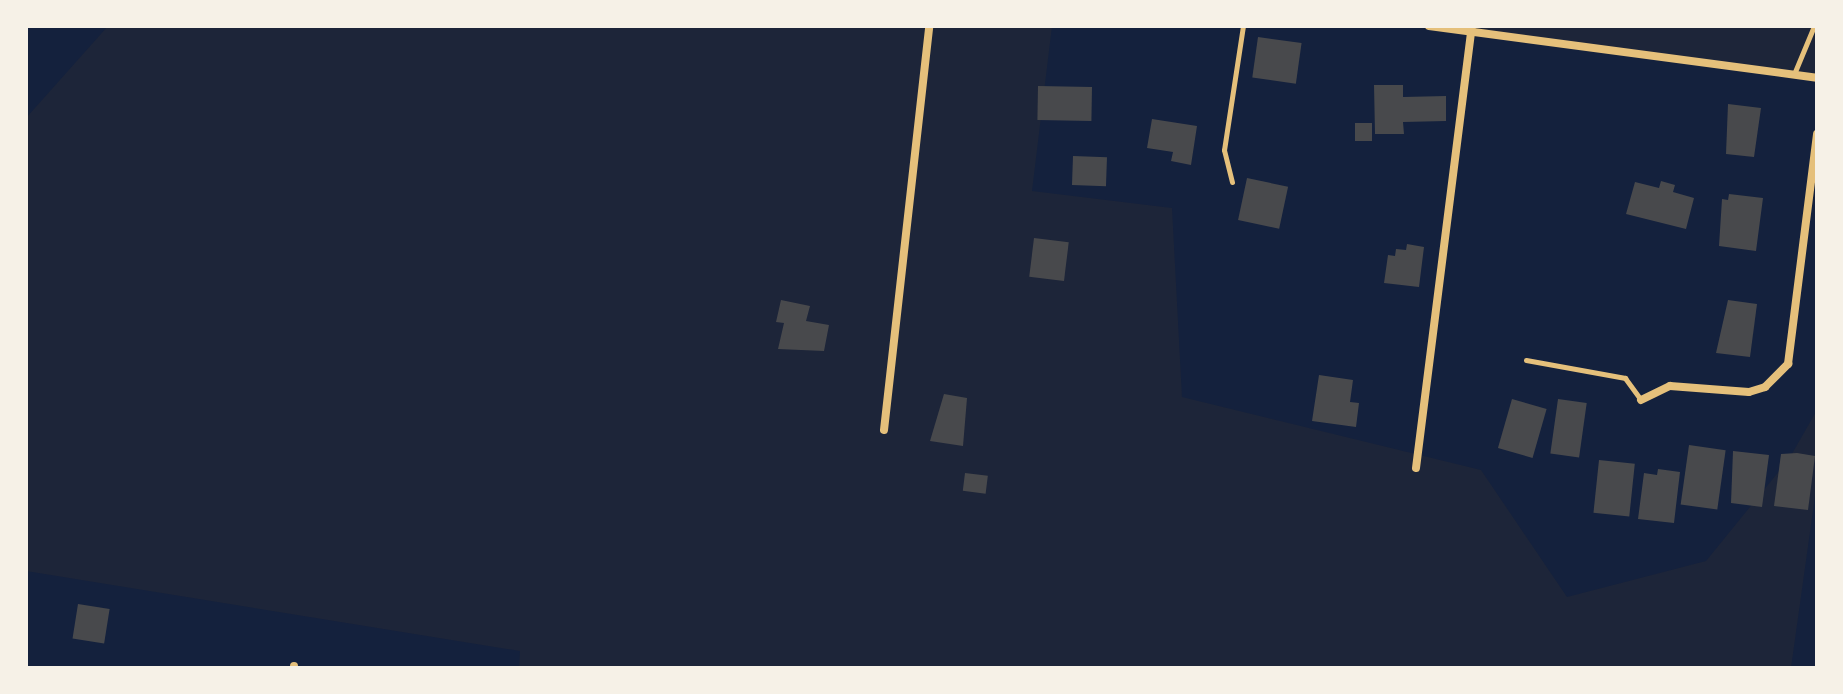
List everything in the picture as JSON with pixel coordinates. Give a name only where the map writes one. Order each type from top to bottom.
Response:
[{"type":"street","points":[[884,430],[929,26]]},
{"type":"street","points":[[1429,26],[1471,28],[1817,78]]},
{"type":"street","points":[[1416,468],[1471,28]]},
{"type":"street","points":[[1641,400],[1670,386],[1749,392],[1765,387],[1788,364],[1817,134]]},
{"type":"lane","points":[[1232,182],[1224,150],[1243,26]]},
{"type":"lane","points":[[1794,75],[1814,26]]},
{"type":"lane","points":[[1526,360],[1625,378],[1641,400]]},
{"type":"shaded area","points":[[108,26],[1052,26],[1032,191],[1172,208],[1182,397],[1481,470],[1567,597],[1706,561],[1789,459],[1817,410],[1817,482],[1791,668],[519,668],[520,651],[26,571],[26,118]]},
{"type":"shaded area","points":[[1472,26],[1817,26],[1817,78],[1471,31]]},
{"type":"building","points":[[1258,37],[1302,43],[1296,84],[1252,78]]},
{"type":"building","points":[[1374,85],[1403,85],[1403,97],[1446,96],[1446,121],[1403,122],[1404,134],[1375,134]]},
{"type":"building","points":[[1038,86],[1092,87],[1091,121],[1037,120]]},
{"type":"building","points":[[1728,104],[1761,108],[1754,157],[1726,154]]},
{"type":"building","points":[[1152,119],[1197,126],[1191,165],[1171,161],[1173,152],[1147,148]]},
{"type":"building","points":[[1355,123],[1372,123],[1372,141],[1355,141]]},
{"type":"building","points":[[1073,156],[1107,157],[1106,186],[1072,185]]},
{"type":"building","points":[[1247,178],[1288,187],[1279,229],[1238,220]]},
{"type":"building","points":[[1661,181],[1675,185],[1673,192],[1694,198],[1686,229],[1626,214],[1635,182],[1659,188]]},
{"type":"building","points":[[1729,194],[1763,198],[1756,251],[1719,246],[1722,199],[1728,200]]},
{"type":"building","points":[[1034,238],[1069,242],[1064,281],[1029,277]]},
{"type":"building","points":[[1407,244],[1424,247],[1419,287],[1384,283],[1388,255],[1395,256],[1396,249],[1406,250]]},
{"type":"building","points":[[781,300],[810,306],[806,321],[829,325],[824,351],[778,349],[784,323],[776,322]]},
{"type":"building","points":[[1728,300],[1757,304],[1750,357],[1716,353]]},
{"type":"building","points":[[1319,375],[1353,380],[1350,402],[1359,403],[1356,427],[1312,421]]},
{"type":"building","points":[[944,394],[967,398],[963,446],[930,441]]},
{"type":"building","points":[[1512,399],[1547,409],[1533,458],[1498,448]]},
{"type":"building","points":[[1558,399],[1587,403],[1579,458],[1550,453]]},
{"type":"building","points":[[1689,445],[1726,450],[1717,510],[1681,504]]},
{"type":"building","points":[[1733,451],[1769,455],[1762,507],[1731,503]]},
{"type":"building","points":[[1781,454],[1815,456],[1808,510],[1774,506]]},
{"type":"building","points":[[1599,460],[1635,464],[1629,516],[1593,513]]},
{"type":"building","points":[[1658,469],[1680,472],[1674,523],[1638,519],[1644,473],[1657,475]]},
{"type":"building","points":[[965,473],[988,476],[986,494],[963,491]]},
{"type":"building","points":[[78,604],[110,609],[104,644],[73,639]]}]
